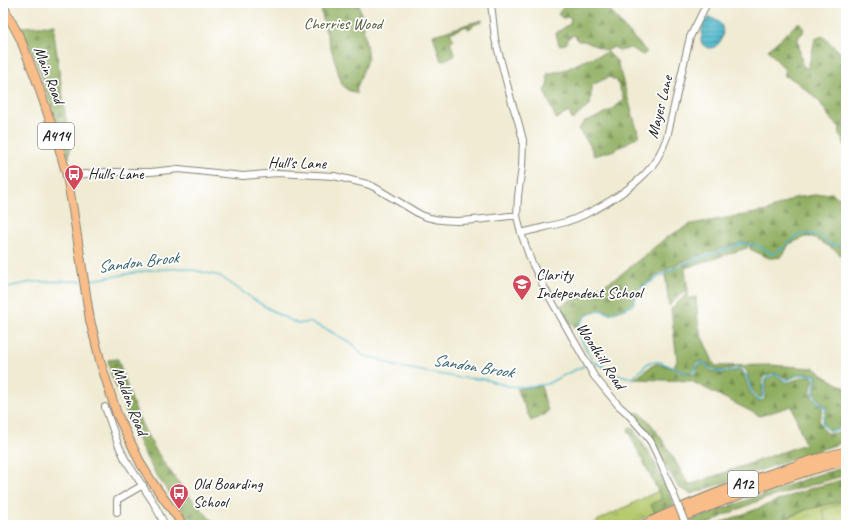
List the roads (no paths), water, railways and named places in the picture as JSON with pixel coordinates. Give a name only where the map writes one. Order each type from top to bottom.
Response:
[{"type":"highway","name":"A12","points":[[644,525],[734,487],[796,466],[846,452]]},
{"type":"highway","name":"A12","points":[[663,525],[767,484],[805,471],[846,460]]},
{"type":"main road","name":"Main Road","points":[[3,6],[20,38],[36,79],[58,144],[67,176],[83,274]]},
{"type":"main road","name":"Maldon Road","points":[[83,274],[90,320],[100,364],[117,414],[141,464],[152,482],[184,525]]},
{"type":"street","name":"Woodhill Road","points":[[491,3],[495,39],[523,140],[517,216],[520,233],[545,290],[594,376],[619,406],[642,430],[650,442],[659,459],[686,525]]},
{"type":"street","name":"Mayes Lane","points":[[520,233],[583,216],[622,193],[646,174],[655,162],[667,137],[690,37],[707,3]]},
{"type":"street","name":"Hull's Lane","points":[[67,176],[105,172],[151,172],[179,170],[242,176],[277,173],[334,176],[374,187],[427,218],[437,220],[465,221],[517,216]]},
{"type":"street","name":"Maldon Road","points":[[105,407],[125,459],[143,485],[165,525]]},
{"type":"street","points":[[117,512],[117,500],[143,485]]},
{"type":"water","points":[[708,18],[716,20],[721,25],[723,31],[719,43],[715,47],[709,48],[703,45],[701,40],[702,29]]},
{"type":"waterway","points":[[591,362],[591,358],[578,333],[578,326],[587,315],[601,310],[609,314],[632,306],[641,288],[670,270],[744,243],[759,246],[772,254],[783,248],[799,234],[817,234],[832,245],[846,245]]},
{"type":"waterway","name":"Sandon Brook","points":[[86,281],[151,270],[184,268],[220,276],[278,314],[298,324],[309,322],[328,330],[353,344],[363,356],[379,359],[394,366],[460,378],[483,379],[508,386],[526,387],[547,384],[586,365]]},
{"type":"waterway","name":"Sandon Brook","points":[[3,288],[32,282],[81,281]]},
{"type":"waterway","name":"Sandon Brook","points":[[589,363],[593,362],[600,364],[613,373],[633,378],[649,362],[660,362],[688,374],[694,372],[697,365],[702,362],[712,369],[720,372],[740,369],[747,377],[753,395],[760,400],[763,397],[764,384],[767,377],[777,374],[786,381],[794,377],[808,374],[816,376],[813,396],[826,409],[822,424],[829,431],[838,430],[846,423]]},
{"type":"place","name":"Hulls Lane","points":[[74,191]]},
{"type":"place","name":"Clarity Independent School","points":[[522,301]]},
{"type":"place","name":"Old Boarding School","points":[[179,510]]},
{"type":"park label","name":"Cherries Wood","points":[[343,24]]}]
